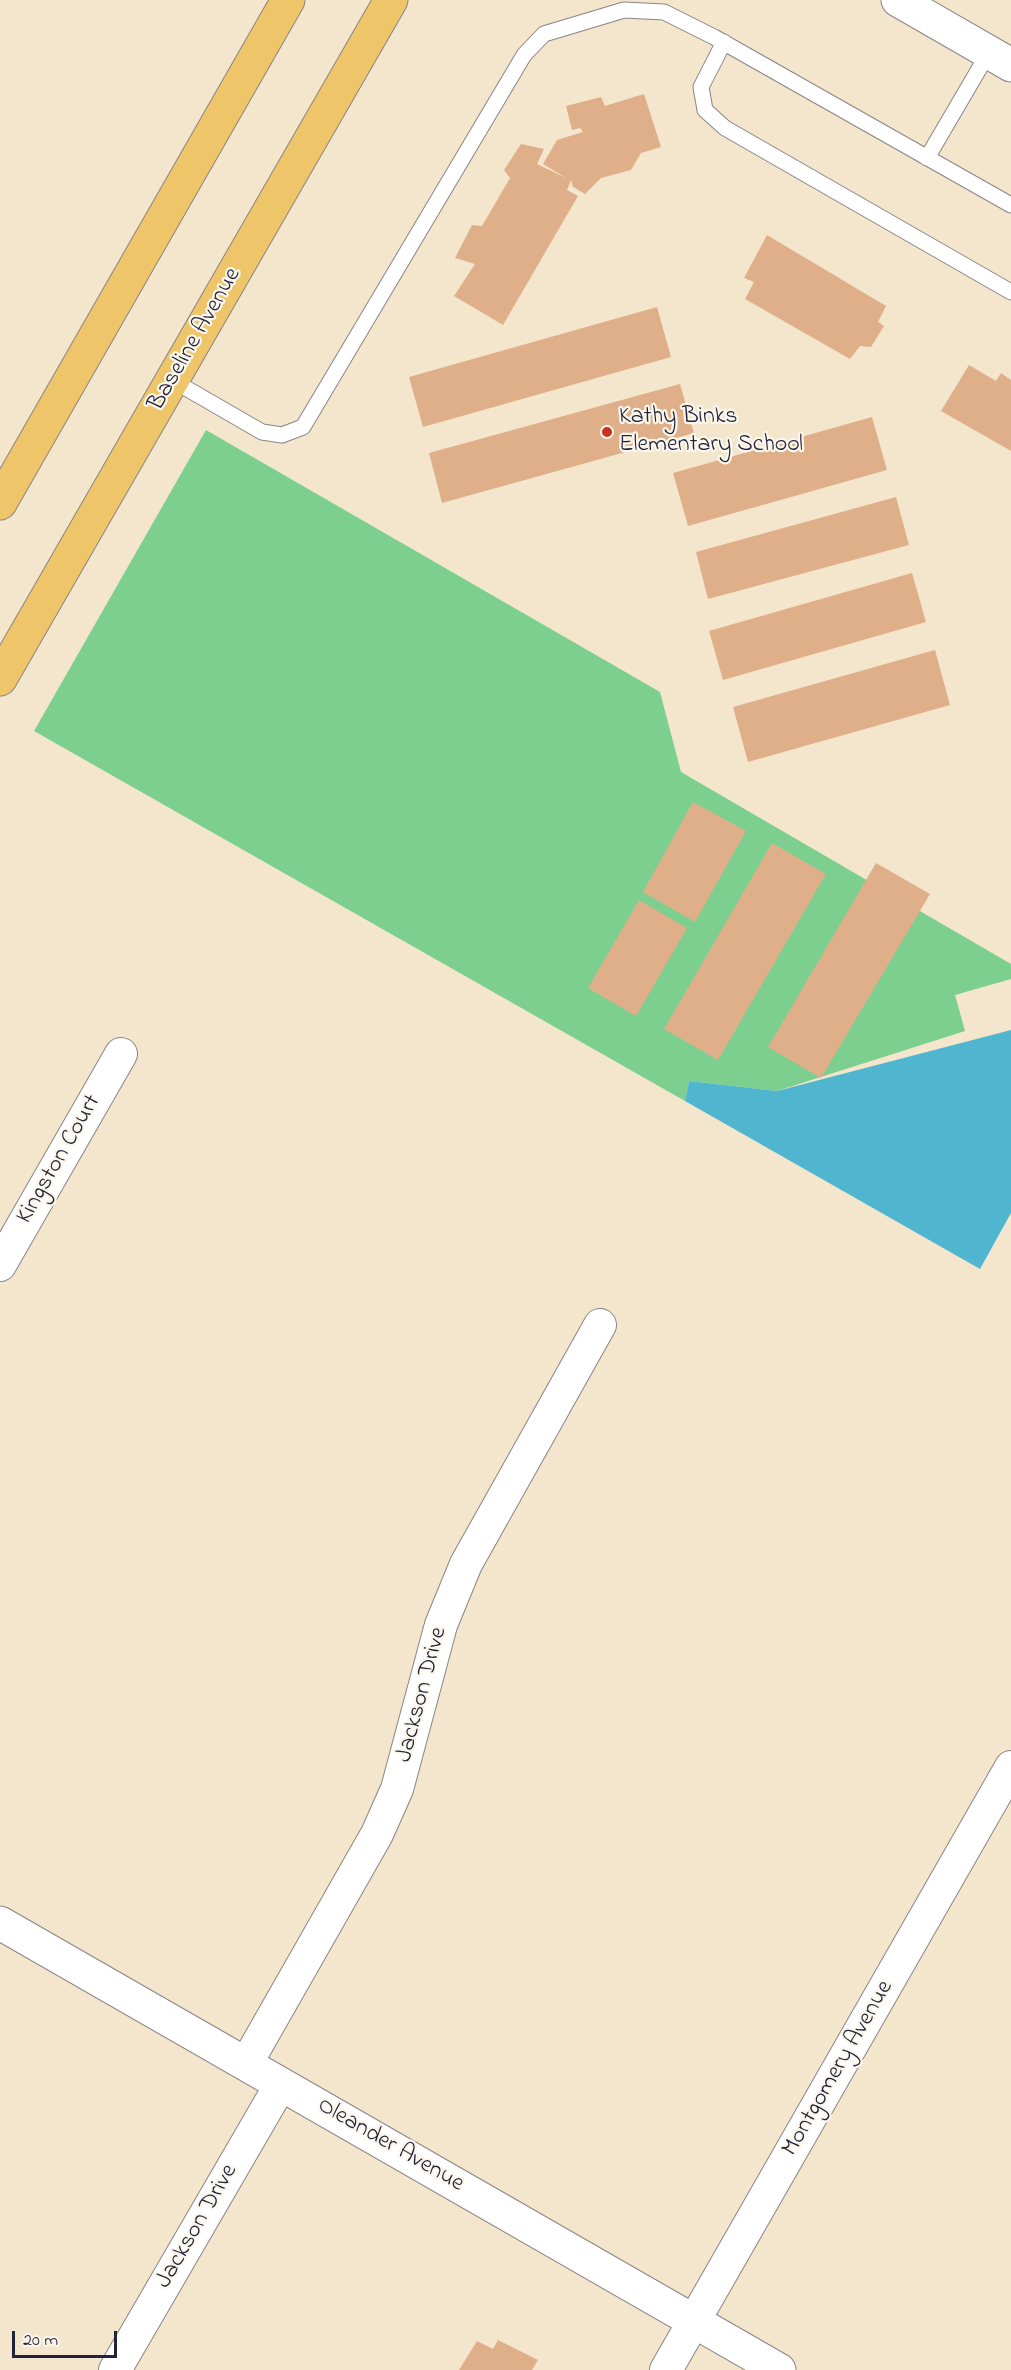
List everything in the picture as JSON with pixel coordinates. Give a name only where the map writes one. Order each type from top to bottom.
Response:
[{"type":"main road","points":[[0,503],[288,0]]},
{"type":"main road","name":"Baseline Avenue","points":[[0,679],[391,0]]},
{"type":"street","points":[[898,0],[1000,58]]},
{"type":"street","name":"Kingston Court","points":[[0,1265],[121,1054]]},
{"type":"street","name":"Jackson Drive","points":[[246,2064],[376,1834],[398,1789],[441,1625],[466,1564],[600,1325]]},
{"type":"street","name":"Montgomery Avenue","points":[[666,2370],[1011,1767]]},
{"type":"street","name":"Oleander Avenue","points":[[0,1923],[779,2370]]},
{"type":"street","name":"Jackson Drive","points":[[115,2370],[281,2084]]},
{"type":"lane","points":[[172,380],[262,432],[282,435],[303,427],[524,55],[544,34],[624,10],[664,12],[724,42],[1011,205]]},
{"type":"lane","points":[[724,42],[701,87],[705,110],[725,128],[1011,292]]},
{"type":"lane","points":[[927,158],[1000,58]]},
{"type":"green space","points":[[206,430],[660,692],[681,772],[1011,964],[1011,979],[955,995],[965,1031],[777,1091],[689,1081],[685,1101],[34,731]]},
{"type":"water","points":[[1011,1030],[1011,1213],[980,1269],[685,1101],[689,1081],[777,1091]]},
{"type":"building","points":[[644,94],[661,147],[641,153],[631,170],[601,178],[585,194],[573,187],[571,180],[567,190],[578,196],[503,325],[454,296],[475,264],[455,258],[472,225],[482,226],[510,178],[504,170],[521,144],[544,149],[537,164],[566,178],[543,164],[557,140],[583,132],[580,128],[572,130],[566,106],[601,97],[605,106]]},
{"type":"building","points":[[767,235],[886,306],[878,322],[884,326],[871,347],[860,346],[850,359],[745,299],[754,282],[744,278]]},
{"type":"building","points":[[657,307],[671,357],[423,427],[409,377]]},
{"type":"building","points":[[969,365],[996,381],[1001,373],[1011,380],[1011,451],[941,411]]},
{"type":"building","points":[[680,384],[694,433],[442,503],[429,453]]},
{"type":"building","points":[[872,417],[887,470],[688,526],[673,473]]},
{"type":"building","points":[[896,497],[909,545],[708,599],[696,552]]},
{"type":"building","points":[[912,573],[926,622],[723,680],[709,631]]},
{"type":"building","points":[[935,650],[950,705],[748,762],[733,707]]},
{"type":"building","points":[[693,802],[746,831],[695,922],[643,892]]},
{"type":"building","points":[[772,843],[826,874],[718,1060],[664,1029]]},
{"type":"building","points":[[876,863],[930,894],[821,1078],[768,1047]]},
{"type":"building","points":[[639,900],[687,928],[636,1016],[588,988]]},
{"type":"building","points":[[498,2340],[538,2360],[532,2370],[459,2370],[477,2341],[493,2349]]},
{"type":"place","name":"Kathy Binks Elementary School","points":[[607,432]]}]
